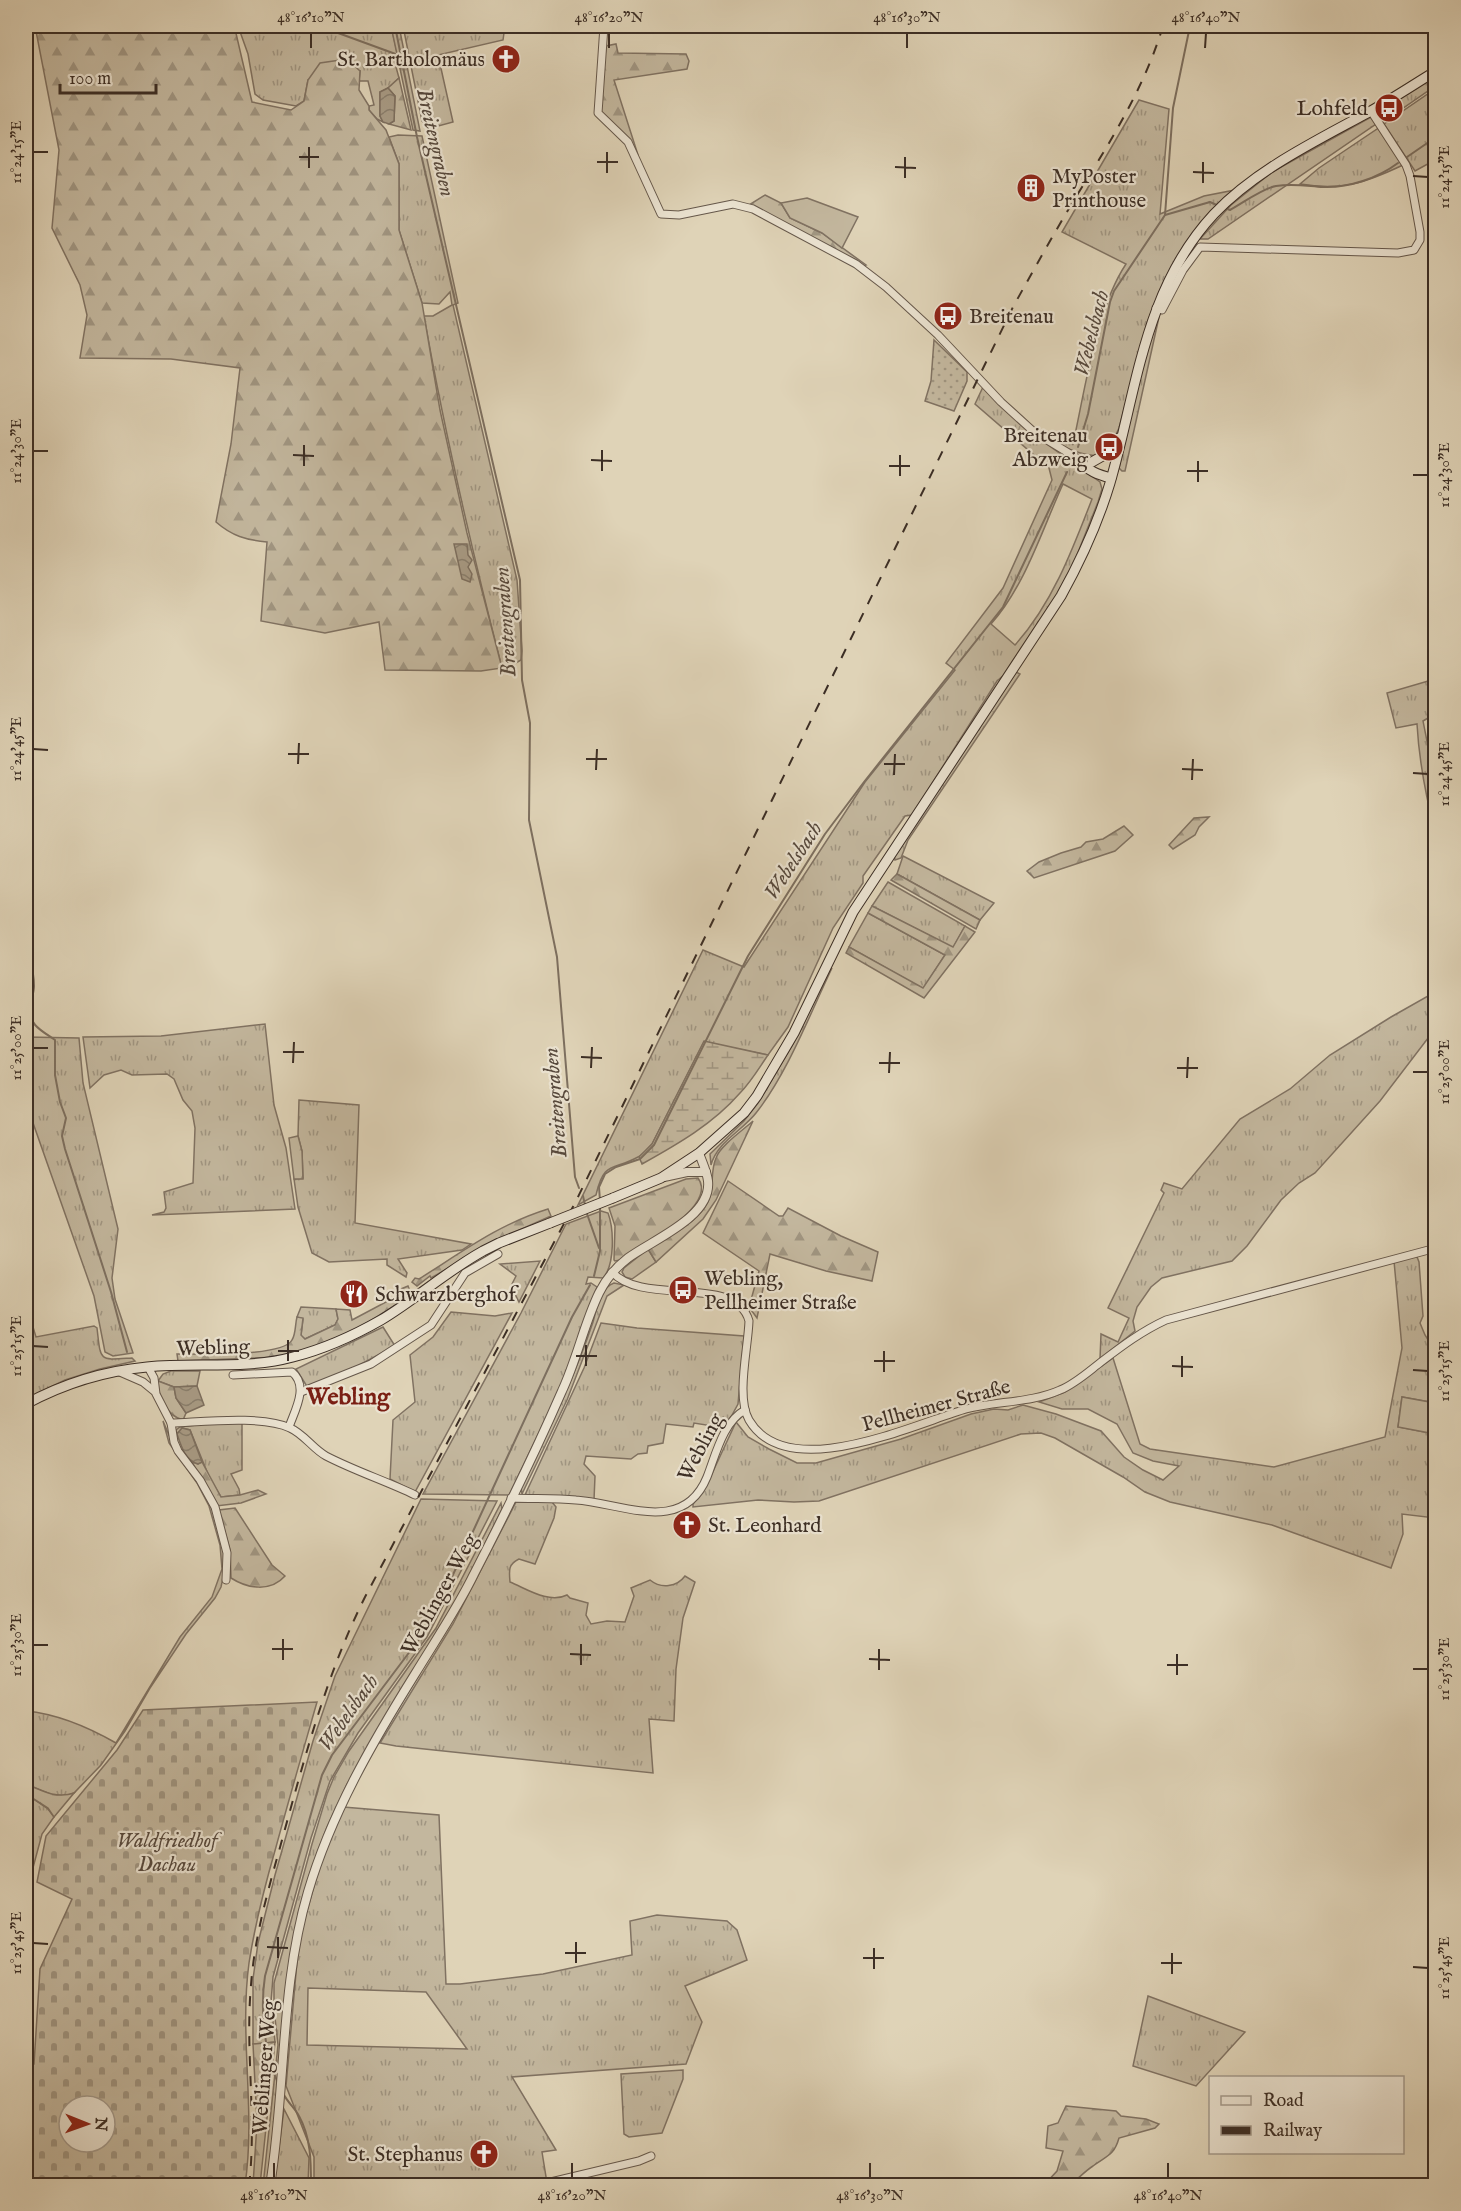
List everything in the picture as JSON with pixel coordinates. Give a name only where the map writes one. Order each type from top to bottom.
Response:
[{"type":"main road","name":"Webling","points":[[148,1367],[228,1366],[268,1362],[313,1352],[342,1341],[382,1320],[475,1256],[499,1243],[661,1178],[699,1154],[744,1113],[772,1072],[794,1033],[853,912],[1061,596],[1085,549],[1112,474],[1144,344],[1156,308],[1188,247],[1217,211],[1257,178],[1295,153],[1436,72]]},
{"type":"main road","points":[[1092,462],[1106,454],[1123,432]]},
{"type":"main road","points":[[1080,460],[1092,462],[1112,474]]},
{"type":"main road","points":[[1080,460],[1086,468],[1096,474],[1112,474]]},
{"type":"main road","points":[[26,1404],[79,1381],[148,1367]]},
{"type":"street","points":[[604,26],[598,113],[628,142],[661,214],[679,215],[733,204],[753,209],[856,264],[893,293],[938,335],[1001,402],[1034,432],[1080,460]]},
{"type":"street","points":[[1156,308],[1162,310],[1183,270],[1200,247],[1388,253],[1414,250],[1418,245],[1420,232],[1410,177],[1400,155],[1371,111]]},
{"type":"street","points":[[661,1178],[687,1172],[706,1172],[699,1154]]},
{"type":"street","name":"Weblinger Weg","points":[[270,2186],[281,2095],[288,1995],[295,1949],[307,1895],[329,1830],[356,1774],[473,1576],[563,1390],[594,1304],[612,1272],[632,1255],[682,1223],[698,1209],[707,1192],[706,1172]]},
{"type":"street","name":"Pellheimer Straße","points":[[745,1410],[755,1428],[770,1439],[787,1446],[806,1450],[866,1442],[968,1409],[1060,1390],[1072,1384],[1142,1333],[1180,1315],[1436,1248]]},
{"type":"street","points":[[289,1427],[301,1392],[371,1364],[431,1325],[465,1273],[498,1254]]},
{"type":"street","points":[[612,1272],[618,1279],[649,1289],[724,1297],[742,1307],[747,1313],[749,1322],[744,1386],[745,1410]]},
{"type":"street","name":"Webling","points":[[148,1367],[154,1378],[151,1388],[171,1423],[178,1451],[200,1480],[215,1507],[227,1553],[226,1580]]},
{"type":"street","points":[[120,1371],[133,1376],[151,1388]]},
{"type":"street","name":"Webling","points":[[233,1375],[292,1372],[297,1378],[301,1392]]},
{"type":"street","name":"Webling","points":[[511,1498],[577,1500],[646,1512],[672,1511],[680,1508],[689,1502],[705,1483],[729,1425],[734,1416],[745,1410]]},
{"type":"street","points":[[171,1423],[229,1420],[258,1421],[289,1427],[323,1454],[415,1494]]},
{"type":"street","points":[[26,1883],[26,1892]]},
{"type":"street","points":[[534,2186],[639,2161],[651,2156]]},
{"type":"green space","points":[[35,26],[230,26],[235,29],[252,102],[291,110],[304,101],[308,80],[320,63],[347,59],[360,71],[359,90],[369,110],[386,130],[399,164],[399,230],[422,303],[440,410],[467,533],[502,668],[481,671],[385,670],[379,622],[325,633],[261,621],[267,542],[240,536],[216,522],[231,444],[240,368],[171,359],[80,358],[87,315],[80,285],[52,228],[59,150]]},
{"type":"green space","points":[[238,26],[391,26],[398,56],[393,56],[399,78],[380,92],[380,116],[383,122],[369,110],[369,106],[374,105],[368,81],[359,81],[360,71],[308,80],[304,101],[296,106],[263,100],[255,94],[248,54]]},
{"type":"green space","points":[[391,26],[399,26],[420,131],[413,130]]},
{"type":"green space","points":[[403,26],[505,26],[503,40],[438,55],[453,122],[431,128],[422,121]]},
{"type":"green space","points":[[616,44],[618,53],[686,54],[689,61],[687,69],[614,80],[638,155],[627,138],[600,112],[606,46]]},
{"type":"green space","points":[[1435,76],[1435,86],[1383,122],[1381,116],[1392,109],[1391,102]]},
{"type":"green space","points":[[399,78],[411,130],[389,124],[394,121],[395,96],[388,88]]},
{"type":"green space","points":[[1435,89],[1435,160],[1415,171],[1384,124]]},
{"type":"green space","points":[[1139,100],[1169,109],[1160,214],[1204,196],[1235,190],[1176,258],[1147,323],[1119,428],[1111,445],[1099,456],[1073,451],[1050,438],[1073,444],[1099,326],[1116,282],[1126,264],[1062,232]]},
{"type":"green space","points":[[1371,117],[1376,124],[1208,239],[1200,239],[1231,205],[1272,172]]},
{"type":"green space","points":[[1380,127],[1403,165],[1377,177],[1353,184],[1328,187],[1300,184],[1319,168]]},
{"type":"green space","points":[[422,136],[458,303],[453,305],[517,580],[521,660],[502,668],[460,493],[424,316],[433,316],[452,305],[450,292],[439,304],[422,303],[399,230],[399,164],[389,137]]},
{"type":"green space","points":[[765,195],[781,203],[790,218],[822,233],[866,265],[863,266],[749,205]]},
{"type":"green space","points":[[807,198],[858,217],[842,248],[822,233],[790,218],[781,203]]},
{"type":"green space","points":[[1159,317],[1125,471],[1122,471],[1119,468],[1145,355]]},
{"type":"green space","points":[[934,340],[967,372],[967,381],[954,411],[925,401],[931,381]]},
{"type":"green space","points":[[983,387],[1017,420],[1100,482],[1102,489],[1098,502],[1073,565],[1055,598],[1004,675],[997,681],[912,815],[905,816],[863,876],[863,883],[833,928],[788,1027],[768,1055],[704,1042],[652,1144],[640,1156],[606,1171],[596,1195],[578,1205],[703,950],[744,967],[865,782],[955,670],[946,663],[1003,588],[1052,480],[1049,468],[975,404]],"holes":[[[1063,484],[1092,499],[1060,576],[1040,612],[1015,645],[991,624],[1014,593]]]},
{"type":"green space","points":[[1016,672],[1020,674],[908,840],[901,858],[895,860],[894,855]]},
{"type":"green space","points":[[1435,679],[1435,714],[1423,721],[1435,782],[1435,832],[1423,778],[1417,724],[1396,728],[1387,693]]},
{"type":"green space","points":[[1209,817],[1195,835],[1173,849],[1169,845],[1194,818]]},
{"type":"green space","points":[[1124,826],[1133,835],[1115,851],[1034,878],[1027,871],[1039,862],[1081,847],[1086,842],[1103,839]]},
{"type":"green space","points":[[903,856],[994,903],[980,920],[897,874]]},
{"type":"green space","points":[[897,874],[980,920],[976,929],[891,880]]},
{"type":"green space","points":[[888,882],[965,926],[953,948],[872,906]]},
{"type":"green space","points":[[872,906],[953,947],[965,926],[975,932],[924,998],[846,953],[849,947],[923,988],[945,955],[868,913]]},
{"type":"green space","points":[[868,913],[945,955],[923,989],[849,947]]},
{"type":"green space","points":[[832,968],[778,1080],[756,1113],[724,1143],[711,1165],[710,1154],[744,1121],[758,1103],[793,1044],[825,976]]},
{"type":"green space","points":[[1435,992],[1435,1029],[1380,1101],[1315,1173],[1299,1183],[1281,1200],[1247,1246],[1232,1261],[1162,1278],[1151,1287],[1137,1307],[1133,1321],[1135,1331],[1100,1359],[1101,1334],[1118,1342],[1129,1318],[1108,1308],[1164,1193],[1161,1190],[1164,1183],[1182,1189],[1240,1119],[1290,1089],[1330,1055]]},
{"type":"green space","points":[[265,1024],[274,1105],[286,1148],[295,1209],[152,1215],[164,1212],[166,1208],[164,1192],[193,1183],[195,1128],[192,1111],[183,1100],[174,1079],[167,1074],[132,1075],[121,1070],[104,1075],[90,1088],[83,1037],[161,1036]]},
{"type":"green space","points":[[26,1037],[79,1038],[83,1083],[118,1229],[112,1278],[115,1299],[133,1353],[113,1356],[105,1352],[94,1296],[26,1103]]},
{"type":"green space","points":[[704,1041],[768,1055],[748,1084],[707,1124],[642,1164],[639,1157],[652,1144]]},
{"type":"green space","points":[[299,1100],[359,1105],[355,1223],[471,1244],[462,1250],[398,1259],[407,1273],[406,1277],[387,1265],[387,1259],[329,1262],[312,1253],[298,1207],[294,1179],[303,1178],[302,1151],[298,1136]]},
{"type":"green space","points":[[753,1121],[716,1200],[703,1219],[656,1262],[648,1249],[679,1231],[700,1214],[710,1195],[714,1164],[718,1153]]},
{"type":"green space","points":[[298,1136],[302,1151],[303,1179],[294,1179],[289,1138]]},
{"type":"green space","points":[[698,1178],[701,1189],[697,1201],[688,1213],[659,1236],[620,1260],[614,1260],[615,1226],[609,1208],[686,1179]]},
{"type":"green space","points":[[728,1181],[779,1216],[783,1216],[788,1208],[841,1236],[878,1252],[872,1281],[826,1271],[770,1254],[757,1318],[749,1307],[759,1271],[703,1233]]},
{"type":"green space","points":[[548,1209],[551,1216],[499,1239],[431,1278],[430,1276],[417,1286],[412,1282],[415,1278],[419,1279],[513,1222]]},
{"type":"green space","points":[[601,1211],[608,1213],[611,1228],[610,1265],[603,1278],[588,1277],[586,1284],[591,1283],[597,1287],[575,1351],[557,1395],[509,1495],[423,1494],[521,1313],[566,1224]]},
{"type":"green space","points":[[648,1249],[656,1262],[632,1279],[625,1277],[622,1272],[624,1268]]},
{"type":"green space","points":[[1417,1257],[1419,1262],[1423,1316],[1420,1323],[1435,1351],[1435,1403],[1402,1397],[1398,1427],[1435,1434],[1435,1518],[1402,1514],[1403,1534],[1391,1568],[1272,1525],[1170,1502],[1145,1492],[1055,1438],[1041,1433],[1021,1434],[819,1501],[758,1500],[693,1507],[710,1478],[736,1422],[748,1437],[769,1449],[797,1463],[816,1463],[901,1439],[971,1414],[994,1409],[1008,1410],[1023,1405],[1056,1414],[1101,1431],[1124,1457],[1163,1480],[1179,1466],[1153,1461],[1133,1453],[1117,1424],[1088,1409],[1062,1409],[1039,1402],[1065,1392],[1113,1358],[1140,1444],[1150,1449],[1274,1467],[1385,1437],[1402,1348],[1394,1261]]},
{"type":"green space","points":[[540,1261],[519,1302],[511,1286],[516,1276],[500,1264]]},
{"type":"green space","points":[[614,1283],[624,1285],[607,1296],[567,1400],[522,1494],[521,1487],[569,1385],[600,1299],[605,1289]]},
{"type":"green space","points":[[408,1286],[409,1296],[401,1302],[344,1337],[311,1348],[279,1357],[178,1361],[177,1354],[257,1352],[285,1345],[293,1338],[297,1317],[303,1318],[301,1335],[305,1339],[335,1325],[338,1319],[336,1309],[350,1310],[352,1320],[403,1293],[401,1289]]},
{"type":"green space","points":[[26,1304],[36,1337],[94,1326],[97,1328],[99,1347],[103,1356],[113,1359],[132,1358],[135,1361],[65,1380],[26,1399]]},
{"type":"green space","points":[[301,1307],[336,1309],[338,1319],[335,1325],[305,1339],[301,1336],[303,1319],[297,1317]]},
{"type":"green space","points":[[451,1312],[495,1316],[512,1313],[415,1492],[390,1479],[393,1420],[415,1402],[410,1355],[433,1337]]},
{"type":"green space","points":[[601,1323],[744,1336],[738,1404],[725,1428],[694,1423],[693,1427],[666,1424],[663,1443],[648,1446],[647,1453],[638,1454],[631,1459],[586,1456],[584,1464],[595,1476],[594,1500],[524,1497],[584,1368]]},
{"type":"green space","points":[[383,1327],[395,1346],[348,1371],[308,1388],[296,1369]]},
{"type":"green space","points":[[171,1371],[200,1371],[197,1386],[174,1387],[158,1381],[163,1374]]},
{"type":"green space","points":[[158,1381],[174,1387],[176,1398],[186,1413],[183,1420],[177,1418],[164,1405]]},
{"type":"green space","points":[[1402,1397],[1435,1403],[1435,1434],[1398,1427]]},
{"type":"green space","points":[[163,1421],[174,1447],[207,1494],[214,1513],[224,1553],[221,1587],[186,1634],[125,1731],[101,1765],[74,1793],[64,1797],[55,1796],[26,1784],[26,1711],[72,1722],[116,1743],[180,1637],[212,1597],[222,1569],[220,1545],[209,1506],[197,1483],[169,1443]]},
{"type":"green space","points":[[213,1423],[242,1423],[242,1470],[231,1474],[240,1495],[221,1497],[210,1479],[190,1430],[182,1428],[177,1434],[176,1430],[180,1427]]},
{"type":"green space","points":[[192,1462],[198,1464],[202,1462],[221,1497],[258,1490],[266,1494],[241,1503],[216,1506]]},
{"type":"green space","points":[[421,1499],[497,1501],[427,1637],[358,1733],[330,1781],[311,1838],[273,1977],[271,2002],[275,2042],[253,2044],[253,1979],[258,1943],[313,1741],[335,1676]]},
{"type":"green space","points":[[516,1502],[552,1502],[556,1507],[554,1518],[535,1564],[519,1559],[515,1561],[510,1568],[510,1582],[546,1597],[567,1595],[588,1603],[586,1615],[591,1624],[607,1621],[625,1622],[634,1596],[631,1588],[650,1580],[659,1585],[669,1586],[678,1583],[685,1576],[695,1582],[683,1618],[676,1669],[674,1721],[649,1719],[653,1773],[380,1743],[453,1624]]},
{"type":"green space","points":[[501,1503],[502,1509],[462,1590],[347,1784],[327,1827],[310,1873],[298,1914],[267,2185],[263,2186],[278,2045],[274,1983],[327,1794],[349,1751],[436,1628]]},
{"type":"green space","points":[[235,1508],[272,1565],[285,1576],[273,1585],[259,1587],[245,1585],[231,1578],[230,1550],[219,1510]]},
{"type":"green space","name":"Waldfriedhof Dachau","points":[[317,1702],[264,1890],[249,1963],[246,2018],[249,2130],[245,2185],[26,2185],[26,2063],[34,2064],[40,1969],[72,1899],[37,1882],[46,1836],[117,1750],[143,1710]]},
{"type":"green space","points":[[26,1784],[56,1795],[74,1793],[54,1817],[48,1808],[26,1794]]},
{"type":"green space","points":[[26,1794],[48,1809],[54,1817],[42,1834],[30,1879],[26,1877]]},
{"type":"green space","points":[[343,1807],[439,1815],[446,1984],[543,1974],[632,1955],[630,1921],[657,1915],[727,1921],[737,1930],[747,1960],[685,1986],[702,2022],[686,2064],[512,2077],[556,2150],[542,2152],[547,2183],[539,2185],[314,2185],[314,2157],[286,2086],[299,1939],[322,1858]],"holes":[[[308,1988],[426,1992],[467,2049],[307,2045]]]},
{"type":"green space","points":[[1148,1996],[1245,2032],[1196,2086],[1133,2066]]},
{"type":"green space","points":[[275,2042],[260,2185],[253,2185],[257,2123],[253,2044]]},
{"type":"green space","points":[[683,2070],[683,2079],[662,2133],[629,2137],[624,2134],[621,2074]]},
{"type":"green space","points":[[1066,2106],[1116,2111],[1121,2116],[1146,2119],[1159,2124],[1155,2128],[1119,2138],[1112,2152],[1070,2185],[1044,2185],[1057,2171],[1063,2151],[1046,2148],[1048,2126],[1058,2123]]},
{"type":"green space","points":[[284,2109],[309,2158],[308,2185],[274,2186]]},
{"type":"water","points":[[388,88],[395,96],[394,121],[389,124],[383,122],[380,116],[380,92]]},
{"type":"water","points":[[454,544],[467,544],[468,555],[472,560],[468,567],[472,574],[470,582],[462,579]]},
{"type":"water","points":[[197,1386],[204,1405],[186,1413],[176,1398],[174,1387]]},
{"type":"water","points":[[182,1428],[190,1430],[202,1462],[198,1464],[194,1462],[184,1452],[177,1434]]},
{"type":"waterway","points":[[319,26],[401,56]]},
{"type":"waterway","name":"Breitengraben","points":[[395,26],[417,137],[520,580],[522,680],[530,723],[529,820],[557,957],[575,1177],[579,1188]]},
{"type":"waterway","name":"Webelsbach","points":[[1078,447],[1088,414],[1114,291],[1165,215],[1173,108],[1190,26]]},
{"type":"waterway","points":[[1407,157],[1436,137]]},
{"type":"waterway","points":[[1225,208],[1230,210],[1276,186],[1333,187],[1353,184],[1398,163]]},
{"type":"waterway","points":[[1165,215],[1210,202],[1219,206]]},
{"type":"waterway","name":"Webelsbach","points":[[600,1201],[599,1187],[605,1174],[616,1167],[640,1159],[654,1145],[748,956],[825,834],[1003,607],[1067,472]]},
{"type":"waterway","points":[[26,940],[34,980],[30,1015],[34,1024],[55,1040],[55,1075],[60,1102],[66,1118],[62,1136],[111,1292],[127,1352]]},
{"type":"waterway","name":"Breitengraben","points":[[583,1196],[585,1205]]},
{"type":"waterway","name":"Breitengraben","points":[[594,1276],[600,1251],[600,1206]]},
{"type":"waterway","name":"Breitengraben","points":[[586,1211],[599,1248]]},
{"type":"waterway","name":"Webelsbach","points":[[278,2083],[269,2059],[264,2031],[265,1976],[322,1775],[332,1755],[426,1630],[572,1317],[590,1285]]},
{"type":"waterway","name":"Webelsbach","points":[[283,2093],[297,2113],[306,2133],[311,2186]]},
{"type":"railway","points":[[249,2186],[252,2135],[249,2035],[251,1985],[256,1945],[269,1887],[310,1740],[340,1653],[365,1597],[575,1203],[1013,307],[1136,94],[1163,26]]},
{"type":"place","name":"St. Bartholomäus","points":[[506,59]]},
{"type":"place","name":"Lohfeld","points":[[1389,108]]},
{"type":"place","name":"MyPoster Printhouse","points":[[1031,188]]},
{"type":"place","name":"Breitenau","points":[[948,316]]},
{"type":"place","name":"Breitenau Abzweig","points":[[1109,447]]},
{"type":"place","name":"Webling, Pellheimer Straße","points":[[683,1290]]},
{"type":"place","name":"Schwarzberghof","points":[[354,1294]]},
{"type":"place","name":"St. Leonhard","points":[[687,1525]]},
{"type":"place","name":"St. Stephanus","points":[[484,2154]]},
{"type":"district","name":"Webling","points":[[348,1396]]}]
